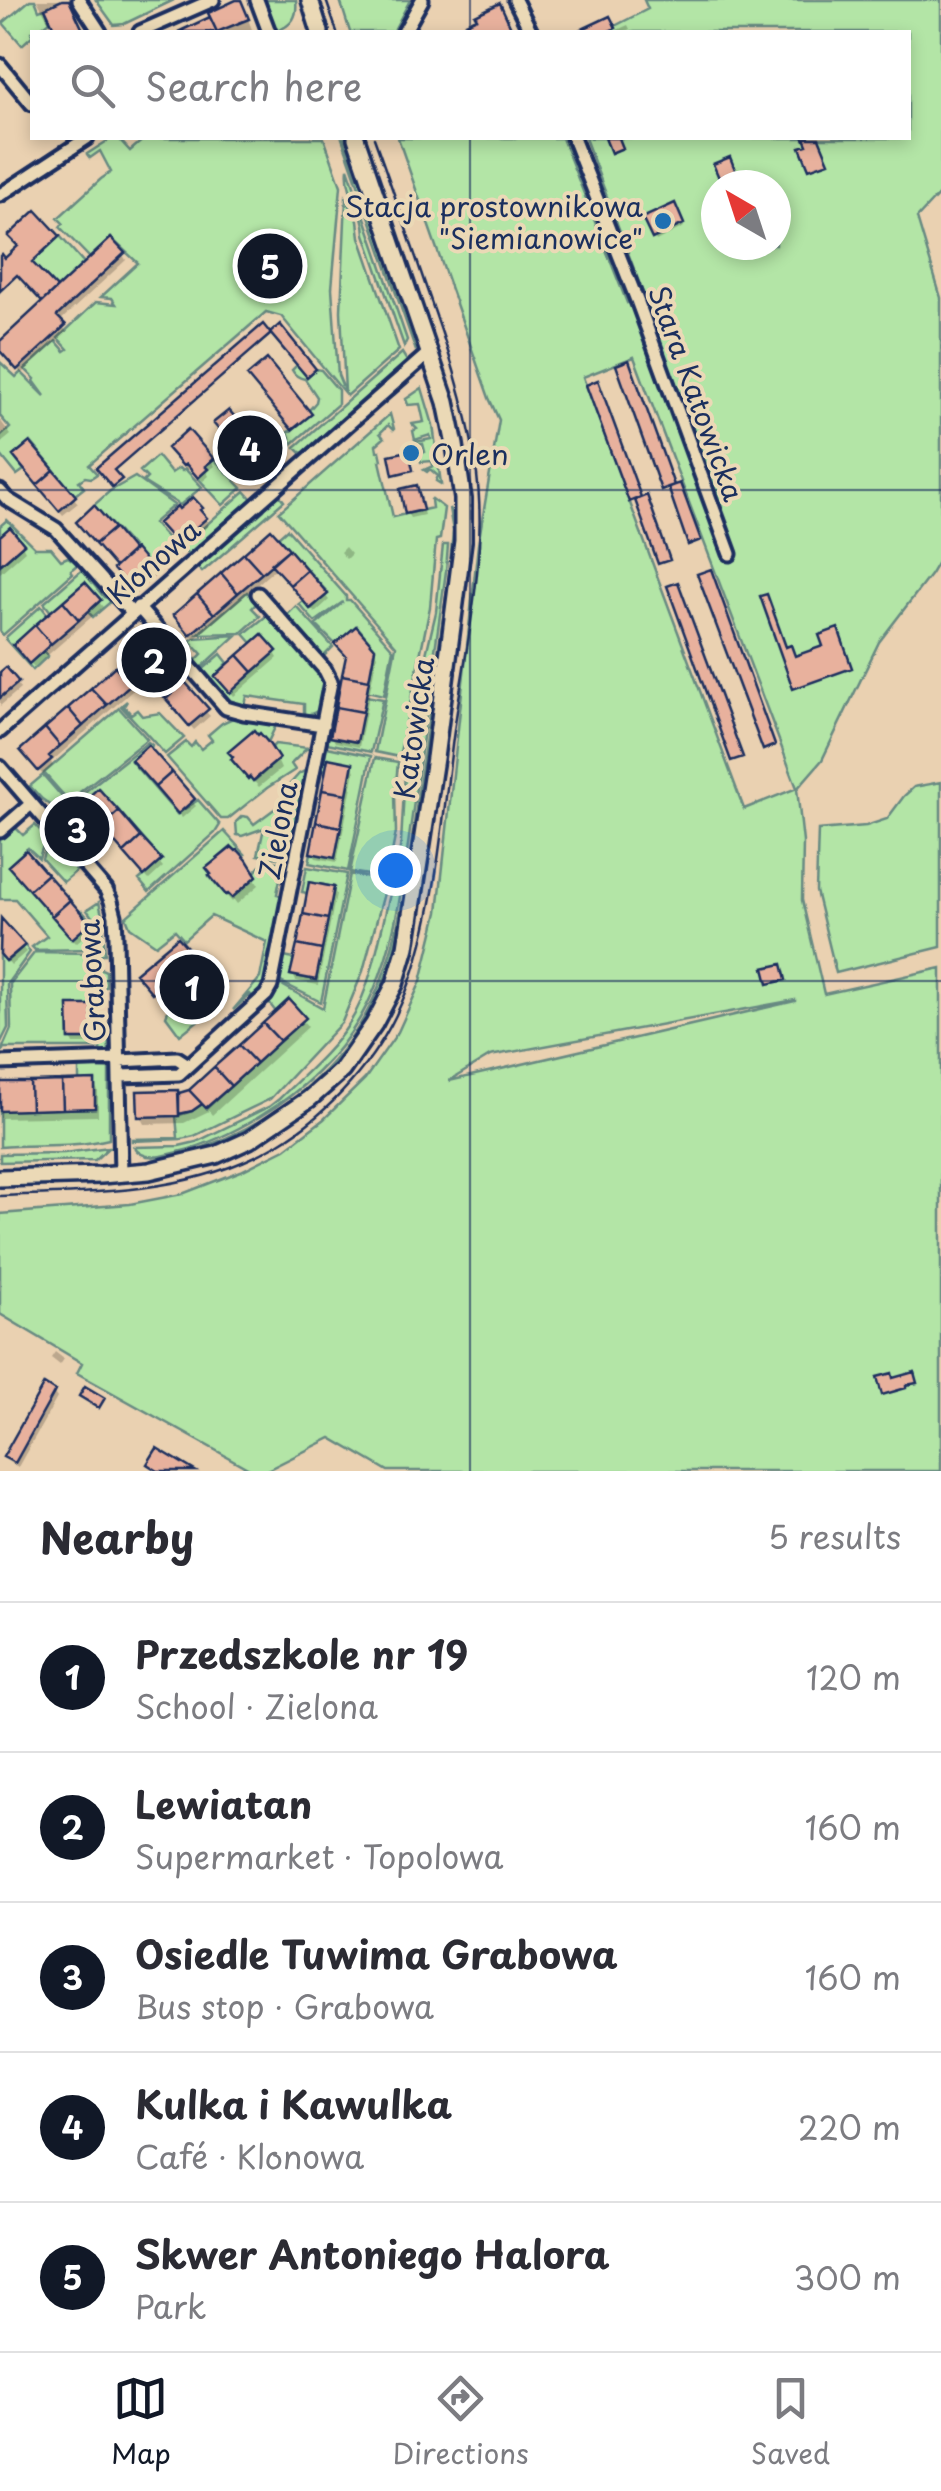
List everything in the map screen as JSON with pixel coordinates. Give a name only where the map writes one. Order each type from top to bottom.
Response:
[{"type":"main road","points":[[310,0],[315,30]]},
{"type":"main road","name":"Katowicka","points":[[0,1178],[121,1174],[170,1168],[216,1155],[249,1140],[309,1100],[342,1070],[374,1024],[395,984],[406,947],[435,758],[462,542],[463,499],[446,402],[357,140]]},
{"type":"street","points":[[78,0],[99,30]]},
{"type":"street","points":[[145,30],[213,0]]},
{"type":"street","points":[[257,0],[268,30]]},
{"type":"street","points":[[405,30],[422,0]]},
{"type":"street","points":[[515,0],[530,30]]},
{"type":"street","points":[[0,65],[30,102]]},
{"type":"street","name":"Stara Katowicka","points":[[574,140],[730,554]]},
{"type":"street","points":[[0,195],[66,144]]},
{"type":"street","name":"Klonowa","points":[[0,731],[430,352]]},
{"type":"street","points":[[0,491],[56,530],[226,708],[324,725]]},
{"type":"street","name":"Zielona","points":[[188,1066],[266,995],[271,986],[330,691],[329,678],[258,594]]},
{"type":"street","name":"Grabowa","points":[[0,767],[112,901],[121,1076],[121,1174]]},
{"type":"street","points":[[0,832],[31,804]]},
{"type":"street","points":[[0,1063],[177,1058],[188,1066],[178,1074],[121,1076]]},
{"type":"green space","points":[[30,0],[35,0],[39,10],[45,8],[50,21],[39,30],[30,30],[30,38],[22,45],[3,23]]},
{"type":"green space","points":[[96,0],[174,0],[114,25]]},
{"type":"green space","points":[[261,0],[296,0],[293,20],[276,30]]},
{"type":"green space","points":[[340,0],[410,0],[394,30],[349,30]]},
{"type":"green space","points":[[644,0],[941,0],[941,192],[917,218],[941,298],[941,557],[879,642],[822,760],[797,789],[803,842],[802,900],[824,994],[941,968],[941,1471],[388,1471],[331,1438],[265,1471],[253,1471],[77,1373],[82,1363],[0,1314],[0,1214],[130,1204],[182,1194],[285,1149],[324,1119],[365,1079],[398,1032],[421,981],[438,912],[478,545],[499,420],[399,140],[563,140],[627,303],[643,293],[586,140],[911,140],[911,30],[607,30],[648,9]],"holes":[[[634,357],[797,788],[744,809],[583,377]],[[795,1001],[449,1081],[490,1056]]]},
{"type":"green space","points":[[109,140],[120,140],[130,151],[143,140],[325,140],[341,186],[332,288],[338,375],[345,392],[341,311],[346,198],[358,221],[399,350],[347,396],[281,316],[266,312],[89,465],[97,474],[79,481],[84,488],[75,495],[31,442],[13,456],[24,470],[17,475],[0,454],[0,437],[10,428],[0,416],[0,362],[16,377],[21,372],[45,396],[25,369],[56,341],[65,351],[68,349],[58,338],[96,302],[116,304],[112,298],[101,297],[138,263],[111,238],[90,258],[60,227],[63,223],[58,218],[111,172],[100,151],[90,158],[87,154]]},
{"type":"green space","points":[[343,140],[363,181],[417,339],[416,351]]},
{"type":"green space","points":[[348,168],[407,340],[404,346],[349,187]]},
{"type":"green space","points":[[60,236],[84,263],[57,288],[32,262]]},
{"type":"green space","points":[[402,353],[407,361],[304,452],[295,447]]},
{"type":"green space","points":[[297,365],[307,377],[316,369],[321,370],[338,390],[338,404],[292,444],[288,432],[317,397],[305,379],[293,372]]},
{"type":"green space","points":[[422,388],[433,425],[441,484],[430,469],[424,470],[433,466],[432,461],[421,462],[423,444],[416,445],[431,439],[430,435],[415,440],[413,431],[417,429],[412,424],[424,422],[420,404],[408,405],[406,399]]},
{"type":"green space","points":[[390,414],[394,429],[388,425],[380,433],[384,438],[376,445],[393,517],[432,508],[432,499],[444,508],[440,539],[436,540],[430,607],[399,757],[375,752],[396,646],[279,512]]},
{"type":"green space","points":[[157,456],[171,473],[185,469],[202,487],[180,505],[143,482],[147,478],[140,471]]},
{"type":"green space","points":[[214,459],[242,488],[223,505],[198,478]]},
{"type":"green space","points":[[135,477],[174,505],[153,523],[175,547],[151,568],[94,505]]},
{"type":"green space","points":[[245,491],[252,499],[188,554],[181,547]]},
{"type":"green space","points":[[278,493],[284,501],[202,572],[197,567],[198,562],[203,563],[264,510],[265,504]]},
{"type":"green space","points":[[449,508],[453,523],[455,544],[451,595],[414,846],[399,931],[375,1002],[334,1064],[304,1093],[266,1120],[208,1149],[176,1159],[146,1162],[206,1146],[272,1113],[313,1082],[345,1047],[368,1010],[385,970],[406,882],[449,576],[453,531]]},
{"type":"green space","points":[[7,520],[35,548],[51,548],[61,560],[68,557],[78,564],[71,570],[73,573],[3,635],[0,565],[24,544],[10,528],[0,536],[0,526]]},
{"type":"green space","points":[[287,529],[393,649],[384,695],[367,691],[375,648],[357,626],[335,644],[316,625],[343,602],[315,622],[299,604],[303,601],[311,609],[328,593],[278,537]]},
{"type":"green space","points":[[443,545],[448,545],[446,571],[403,881],[394,879],[401,843],[406,755],[436,612]]},
{"type":"green space","points":[[82,570],[104,597],[114,599],[93,617],[88,612],[101,600],[85,582],[51,612],[44,603]]},
{"type":"green space","points":[[247,592],[257,603],[252,608],[260,616],[241,633],[198,634]]},
{"type":"green space","points":[[41,606],[48,615],[13,645],[29,663],[44,651],[48,656],[33,670],[6,637]]},
{"type":"green space","points":[[296,606],[333,647],[320,660],[315,646],[287,615]]},
{"type":"green space","points":[[270,613],[307,651],[321,674],[324,696],[315,712],[304,715],[304,704],[247,696],[245,706],[226,700],[200,672],[221,654],[228,663],[215,676],[230,692],[277,651],[262,634],[252,643],[244,634]]},
{"type":"green space","points":[[237,635],[199,670],[193,663],[202,654],[190,641],[194,638]]},
{"type":"green space","points":[[366,696],[383,699],[371,752],[327,743],[331,720],[330,737],[356,742]]},
{"type":"green space","points":[[127,701],[124,706],[131,714],[137,710],[142,716],[160,713],[184,738],[165,754],[121,706]]},
{"type":"green space","points":[[119,708],[147,739],[80,792],[75,808],[44,773]]},
{"type":"green space","points":[[237,716],[278,721],[268,742],[260,734],[229,752],[248,779],[254,781],[278,760],[272,747],[275,744],[316,749],[314,754],[307,748],[291,764],[295,770],[228,819],[221,819],[167,757],[186,742],[191,747],[195,742],[201,749],[212,740],[208,735]]},
{"type":"green space","points":[[148,742],[151,748],[148,746],[131,761],[177,814],[198,800],[220,825],[149,892],[139,880],[162,860],[99,789],[81,804],[82,794]]},
{"type":"green space","points":[[327,747],[371,756],[348,871],[309,863],[311,853],[335,857],[353,764],[322,770]]},
{"type":"green space","points":[[375,758],[398,762],[396,832],[387,878],[350,872]]},
{"type":"green space","points":[[312,767],[304,785],[290,852],[295,854],[293,860],[258,855],[264,828],[237,835],[236,822],[242,816],[254,824],[296,793],[290,784]]},
{"type":"green space","points":[[43,775],[83,821],[78,823],[70,812],[63,814],[30,786]]},
{"type":"green space","points":[[941,782],[941,947],[836,973],[816,891],[818,830],[866,826],[887,819],[914,787]]},
{"type":"green space","points":[[35,825],[46,836],[39,858],[28,848],[8,866],[82,911],[92,922],[93,949],[35,950],[32,947],[47,936],[15,899],[0,899],[0,840],[15,827],[23,835]]},
{"type":"green space","points":[[224,831],[245,854],[231,847],[207,868],[226,895],[264,861],[293,863],[287,878],[287,874],[281,874],[277,894],[286,896],[274,949],[270,949],[266,965],[272,967],[267,987],[255,1000],[250,994],[233,1010],[260,978],[267,942],[211,916],[184,940],[175,930],[156,945],[130,927],[126,917]]},
{"type":"green space","points":[[48,839],[76,871],[63,882],[42,859]]},
{"type":"green space","points":[[307,867],[347,874],[321,1002],[279,981],[284,957],[294,959],[291,975],[316,980],[334,887],[309,882],[307,893],[302,892]]},
{"type":"green space","points":[[350,874],[387,882],[363,971],[342,1022],[270,1099],[194,1136],[182,1139],[132,1141],[178,1138],[176,1116],[202,1104],[207,1108],[305,1018],[290,1000],[276,1012],[269,1003],[280,984],[323,1008]]},
{"type":"green space","points":[[393,882],[402,884],[375,989],[341,1046],[318,1072],[259,1117],[222,1137],[162,1156],[138,1152],[134,1147],[196,1142],[270,1106],[325,1054],[349,1024],[364,993]]},
{"type":"green space","points":[[99,902],[105,954],[100,954],[101,969],[106,971],[106,987],[97,988],[95,921],[87,910]]},
{"type":"green space","points":[[25,945],[30,952],[7,984],[8,1028],[0,1044],[0,954],[7,961]]},
{"type":"green space","points":[[35,952],[92,953],[95,1009],[91,1005],[68,1006],[69,1039],[99,1039],[99,1025],[108,1024],[109,1057],[101,1057],[100,1048],[4,1048],[0,1054],[11,1029],[10,984]]},
{"type":"green space","points":[[207,987],[214,996],[195,1011],[200,1019],[180,1035],[166,1016],[168,1011],[192,992],[195,996]]},
{"type":"green space","points":[[79,1066],[109,1069],[109,1139],[0,1147],[0,1110],[95,1108],[95,1081],[79,1081]]},
{"type":"green space","points":[[109,1147],[95,1160],[0,1162],[0,1154],[64,1153]]},
{"type":"building","points":[[69,0],[83,30],[55,30],[45,8]]},
{"type":"building","points":[[241,0],[249,19],[216,30],[208,13]]},
{"type":"building","points":[[500,3],[512,30],[469,30],[466,23],[477,18],[475,15]]},
{"type":"building","points":[[610,16],[616,28],[612,30],[580,30]]},
{"type":"building","points":[[210,17],[216,30],[182,30]]},
{"type":"building","points":[[606,140],[620,140],[623,148],[611,153]]},
{"type":"building","points":[[805,140],[820,140],[829,162],[809,169],[800,147],[807,145]]},
{"type":"building","points":[[730,157],[735,170],[716,170],[713,164]]},
{"type":"building","name":"Stacja prostownikowa \"Siemianowice\"","points":[[675,203],[684,224],[652,239],[642,218]]},
{"type":"building","points":[[36,210],[60,236],[32,262],[57,288],[42,302],[17,275],[0,291],[0,256],[5,258],[18,246],[8,236]]},
{"type":"building","points":[[111,238],[125,253],[57,316],[66,325],[17,370],[0,351],[0,341]]},
{"type":"building","points":[[263,324],[271,334],[114,470],[122,479],[112,487],[96,468]]},
{"type":"building","points":[[280,324],[316,369],[307,377],[270,333]]},
{"type":"building","points":[[267,359],[312,414],[292,430],[247,376]]},
{"type":"building","points":[[629,360],[674,485],[661,490],[616,365]]},
{"type":"building","points":[[598,380],[641,497],[629,502],[586,385]]},
{"type":"building","points":[[229,410],[266,454],[251,467],[213,423]]},
{"type":"building","points":[[188,429],[214,459],[198,478],[167,448]]},
{"type":"building","points":[[30,442],[54,470],[37,485],[13,456]]},
{"type":"building","points":[[409,451],[413,470],[393,475],[389,455]]},
{"type":"building","points":[[54,470],[76,496],[59,511],[37,485]]},
{"type":"building","points":[[680,483],[701,540],[688,545],[668,487]]},
{"type":"building","points":[[417,485],[423,510],[405,514],[400,489]]},
{"type":"building","points":[[647,495],[670,560],[658,564],[635,500]]},
{"type":"building","points":[[193,497],[207,518],[177,544],[158,523]]},
{"type":"building","points":[[94,505],[114,528],[95,544],[76,522]]},
{"type":"building","points":[[10,527],[24,544],[0,565],[0,536]]},
{"type":"building","points":[[114,528],[133,551],[115,567],[95,544]]},
{"type":"building","points":[[271,529],[289,549],[262,573],[244,553]]},
{"type":"building","points":[[135,549],[151,568],[129,587],[113,569]]},
{"type":"building","points":[[289,549],[307,570],[290,585],[271,564]]},
{"type":"building","points":[[244,553],[262,573],[238,593],[221,573]]},
{"type":"building","points":[[711,569],[775,745],[763,750],[697,574]]},
{"type":"building","points":[[307,570],[328,594],[310,609],[290,585]]},
{"type":"building","points":[[221,573],[238,593],[214,614],[197,594]]},
{"type":"building","points":[[85,582],[101,600],[79,620],[63,601]]},
{"type":"building","points":[[678,582],[743,757],[731,761],[667,586]]},
{"type":"building","points":[[197,594],[214,614],[190,635],[173,615]]},
{"type":"building","points":[[767,594],[786,647],[791,645],[795,656],[823,646],[819,635],[838,628],[852,668],[793,689],[760,596]]},
{"type":"building","points":[[63,601],[79,620],[51,644],[35,625]]},
{"type":"building","points":[[35,625],[51,644],[29,664],[13,645]]},
{"type":"building","points":[[356,626],[375,648],[369,680],[342,675],[346,656],[335,644]]},
{"type":"building","points":[[262,634],[277,651],[253,672],[238,655]]},
{"type":"building","points":[[142,643],[158,661],[131,684],[115,666]]},
{"type":"building","points":[[238,655],[253,672],[230,693],[215,676]]},
{"type":"building","points":[[163,657],[185,682],[166,699],[143,673]]},
{"type":"building","points":[[115,666],[131,684],[107,705],[91,688]]},
{"type":"building","points":[[6,667],[19,682],[0,698],[0,672]]},
{"type":"building","points":[[342,675],[369,680],[363,712],[336,707]]},
{"type":"building","points":[[185,682],[209,709],[189,726],[166,699]]},
{"type":"building","points":[[91,688],[107,705],[83,726],[68,708]]},
{"type":"building","points":[[336,707],[363,712],[357,742],[330,737]]},
{"type":"building","points":[[68,708],[83,726],[60,746],[45,728]]},
{"type":"building","points":[[45,728],[60,746],[38,771],[20,750]]},
{"type":"building","points":[[254,730],[279,759],[253,781],[228,752]]},
{"type":"building","points":[[148,745],[172,772],[155,787],[131,760]]},
{"type":"building","points":[[328,758],[353,763],[347,794],[322,790]]},
{"type":"building","points":[[172,772],[195,799],[178,814],[155,787]]},
{"type":"building","points":[[98,788],[119,811],[101,827],[81,804]]},
{"type":"building","points":[[322,790],[347,794],[341,827],[316,822]]},
{"type":"building","points":[[119,811],[141,837],[124,853],[101,827]]},
{"type":"building","points":[[316,822],[341,827],[335,858],[310,853]]},
{"type":"building","points":[[141,837],[162,860],[144,876],[124,853]]},
{"type":"building","points":[[232,847],[257,876],[232,898],[206,868]]},
{"type":"building","points":[[26,850],[47,874],[29,890],[8,866]]},
{"type":"building","points":[[47,874],[70,900],[52,916],[29,890]]},
{"type":"building","points":[[309,882],[334,887],[328,919],[303,914]]},
{"type":"building","points":[[70,900],[90,923],[72,939],[52,916]]},
{"type":"building","points":[[303,914],[328,919],[322,950],[297,945]]},
{"type":"building","points":[[1,918],[25,945],[6,961],[0,954]]},
{"type":"building","points":[[178,937],[195,956],[152,993],[135,973]]},
{"type":"building","points":[[297,945],[322,950],[316,980],[290,975]]},
{"type":"building","points":[[782,964],[786,980],[768,984],[764,968]]},
{"type":"building","points":[[289,999],[306,1018],[280,1041],[263,1023]]},
{"type":"building","points":[[68,1005],[92,1005],[92,1039],[69,1039]]},
{"type":"building","points":[[263,1023],[280,1041],[256,1063],[239,1045]]},
{"type":"building","points":[[239,1045],[256,1063],[231,1086],[214,1067]]},
{"type":"building","points":[[214,1067],[231,1086],[206,1108],[189,1090]]},
{"type":"building","points":[[95,1080],[95,1108],[63,1109],[62,1081]]},
{"type":"building","points":[[62,1081],[63,1109],[31,1110],[30,1082]]},
{"type":"building","points":[[0,1082],[30,1082],[31,1110],[0,1111]]},
{"type":"building","points":[[178,1090],[179,1116],[138,1117],[137,1091]]},
{"type":"building","points":[[189,1090],[202,1104],[179,1114],[179,1093]]},
{"type":"building","points":[[914,1372],[917,1383],[882,1395],[877,1377],[892,1373],[893,1378]]},
{"type":"building","points":[[44,1384],[55,1391],[15,1463],[3,1457]]},
{"type":"building","points":[[85,1386],[105,1398],[99,1408],[79,1396]]},
{"type":"building","points":[[157,1448],[195,1471],[158,1471],[147,1464]]},
{"type":"tram line","points":[[326,0],[336,30]]},
{"type":"tram line","points":[[0,1196],[108,1191],[178,1182],[246,1161],[278,1144],[316,1117],[365,1065],[391,1025],[413,974],[436,874],[474,600],[479,495],[455,373],[375,140]]},
{"type":"place","name":"Stacja prostownikowa \"Siemianowice\"","points":[[663,221]]},
{"type":"place","name":"Skwer Antoniego Halora","points":[[270,266]]},
{"type":"place","name":"Kulka i Kawulka","points":[[250,448]]},
{"type":"place","name":"Orlen","points":[[411,453]]},
{"type":"place","name":"Lewiatan","points":[[154,660]]},
{"type":"place","name":"Osiedle Tuwima Grabowa","points":[[77,829]]},
{"type":"place","name":"Przedszkole nr 19","points":[[192,987]]}]
